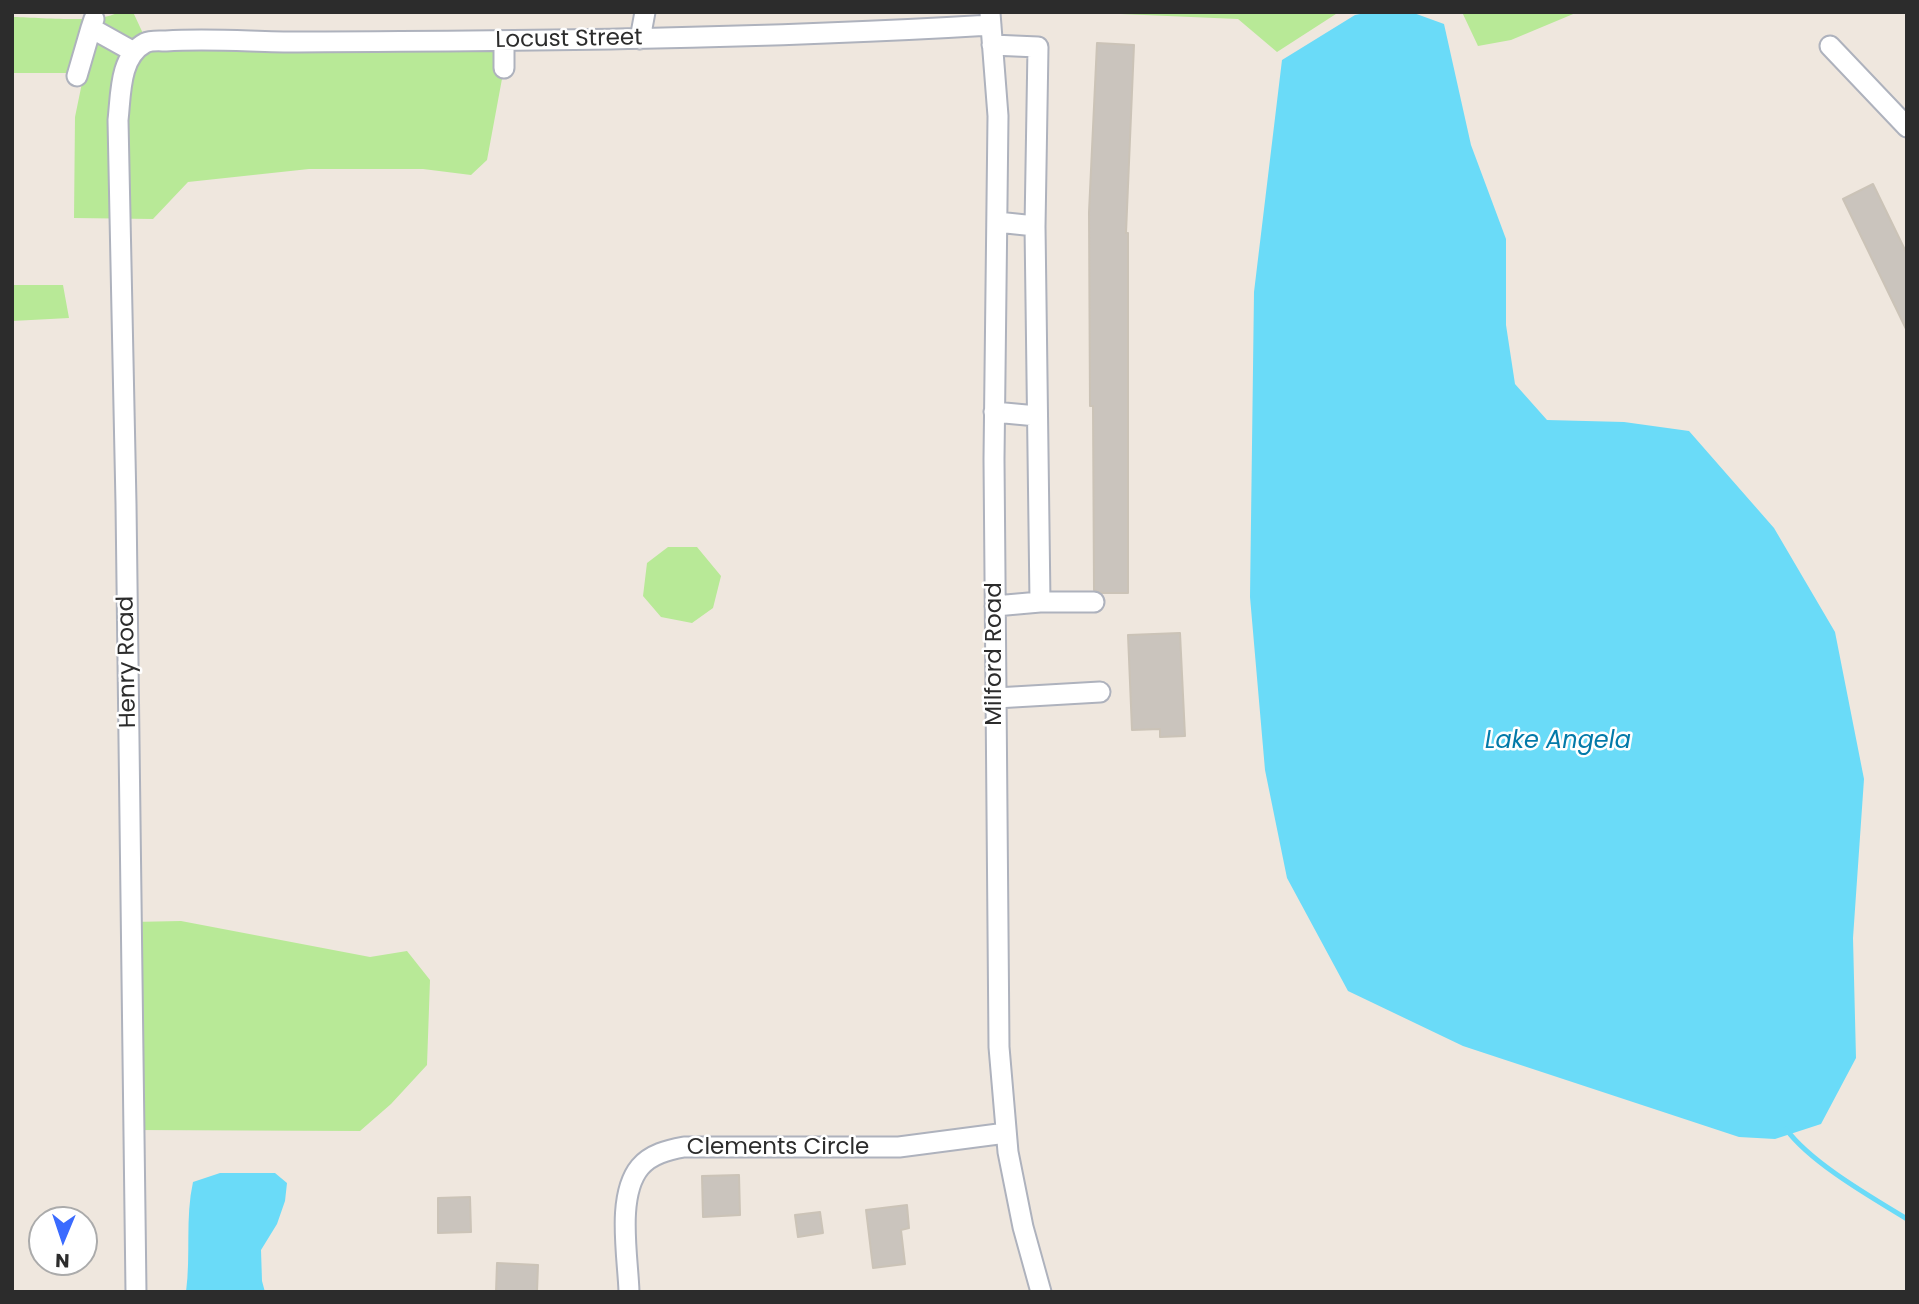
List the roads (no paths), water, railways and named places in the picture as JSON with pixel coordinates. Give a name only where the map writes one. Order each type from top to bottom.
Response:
[{"type":"street","points":[[640,39],[646,13]]},
{"type":"street","points":[[77,76],[92,23],[140,47]]},
{"type":"street","name":"Locust Street","points":[[140,47],[188,40],[294,42],[640,39],[991,27],[1038,47],[1035,227]]},
{"type":"street","name":"Milford Road","points":[[991,27],[998,116],[994,412],[999,1047],[1006,1133],[1023,1227],[1041,1292]]},
{"type":"street","points":[[504,41],[504,68]]},
{"type":"street","points":[[1830,46],[1907,127]]},
{"type":"street","name":"Henry Road","points":[[136,1292],[118,120],[122,79],[127,65],[140,47]]},
{"type":"street","points":[[997,222],[1035,227],[1040,602]]},
{"type":"street","points":[[994,412],[1037,416]]},
{"type":"street","points":[[995,606],[1040,602],[1094,602]]},
{"type":"street","points":[[996,698],[1100,692]]},
{"type":"street","name":"Clements Circle","points":[[629,1292],[626,1196],[640,1167],[664,1151],[684,1147],[899,1147],[1006,1133]]},
{"type":"water","name":"Lake Angela","points":[[1370,12],[1411,12],[1444,24],[1471,145],[1506,239],[1506,325],[1515,384],[1547,420],[1624,422],[1689,431],[1774,528],[1835,632],[1864,779],[1853,938],[1856,1058],[1821,1124],[1775,1139],[1739,1137],[1463,1046],[1348,991],[1287,878],[1265,770],[1250,597],[1254,292],[1282,60],[1355,15]]},
{"type":"water","points":[[220,1173],[275,1173],[287,1183],[285,1201],[277,1224],[261,1250],[265,1292],[186,1292],[189,1209],[193,1182]]},
{"type":"waterway","points":[[1786,1129],[1826,1167],[1907,1219]]}]
